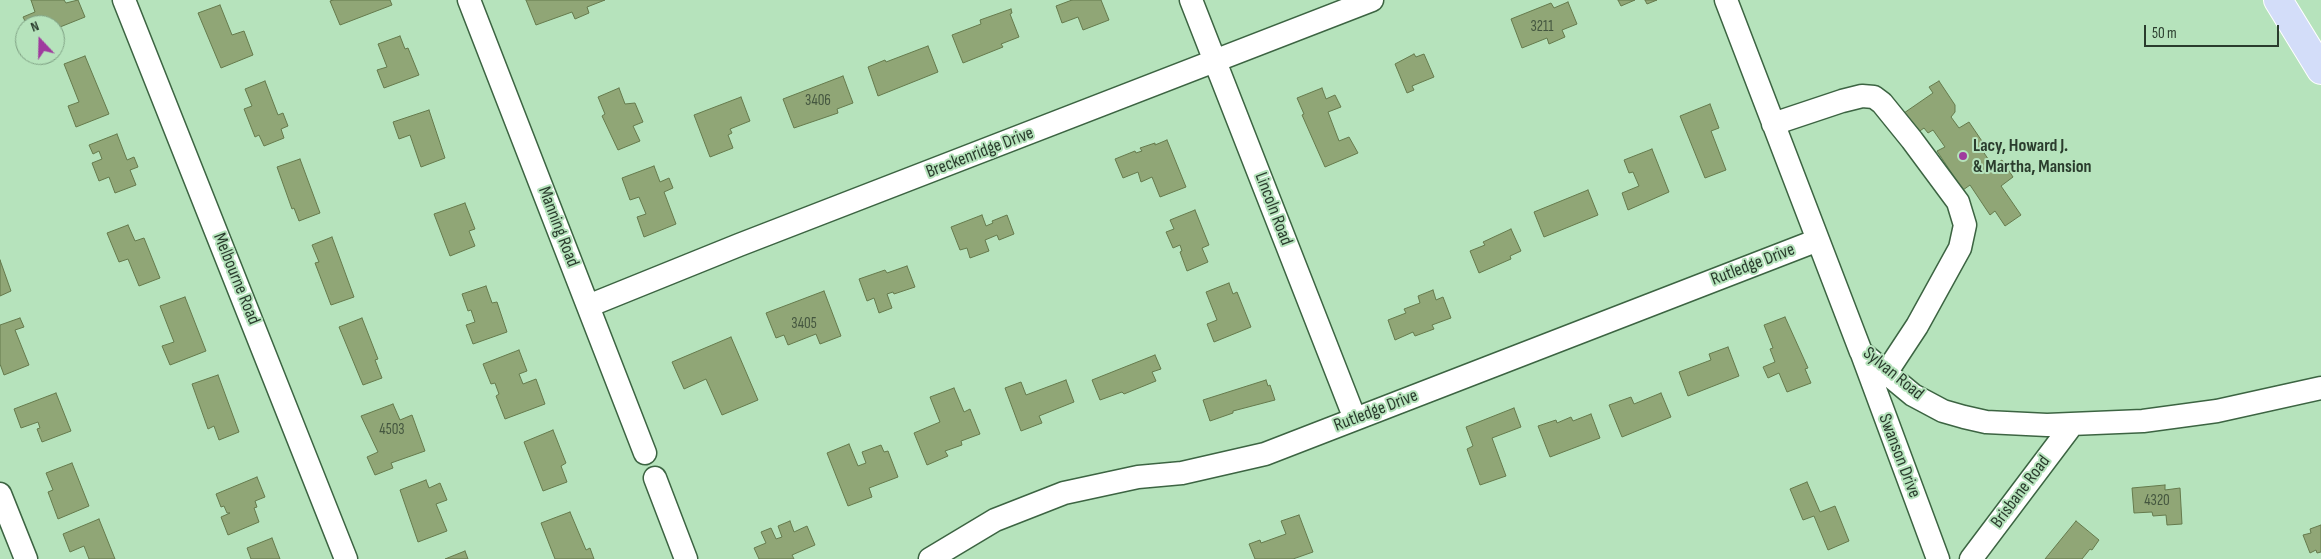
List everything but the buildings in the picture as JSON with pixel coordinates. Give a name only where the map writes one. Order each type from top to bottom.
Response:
[{"type":"main road","points":[[2278,0],[2321,70]]},
{"type":"street","name":"Melbourne Road","points":[[124,0],[346,559]]},
{"type":"street","name":"Manning Road","points":[[470,0],[645,453]]},
{"type":"street","name":"Lincoln Road","points":[[1190,0],[1355,419]]},
{"type":"street","name":"Breckenridge Drive","points":[[588,306],[739,245],[1372,0]]},
{"type":"street","name":"Sylvan Road","points":[[1726,0],[1861,352],[1913,395],[1957,416],[1986,422],[2072,425],[2143,421],[2216,411],[2321,388]]},
{"type":"street","points":[[1773,124],[1842,100],[1862,96],[1874,97],[1882,103],[1912,140],[1958,202],[1965,225],[1960,248],[1917,326],[1886,373]]},
{"type":"street","name":"Rutledge Drive","points":[[930,559],[995,520],[1064,493],[1138,477],[1182,473],[1232,463],[1273,451],[1818,240]]},
{"type":"street","name":"Swanson Drive","points":[[1861,352],[1938,559]]},
{"type":"street","name":"Brisbane Road","points":[[1971,559],[2072,425]]},
{"type":"street","points":[[655,478],[686,559]]},
{"type":"street","points":[[0,494],[26,559]]},
{"type":"place","name":"Lacy, Howard J. & Martha, Mansion","points":[[1963,156]]}]
